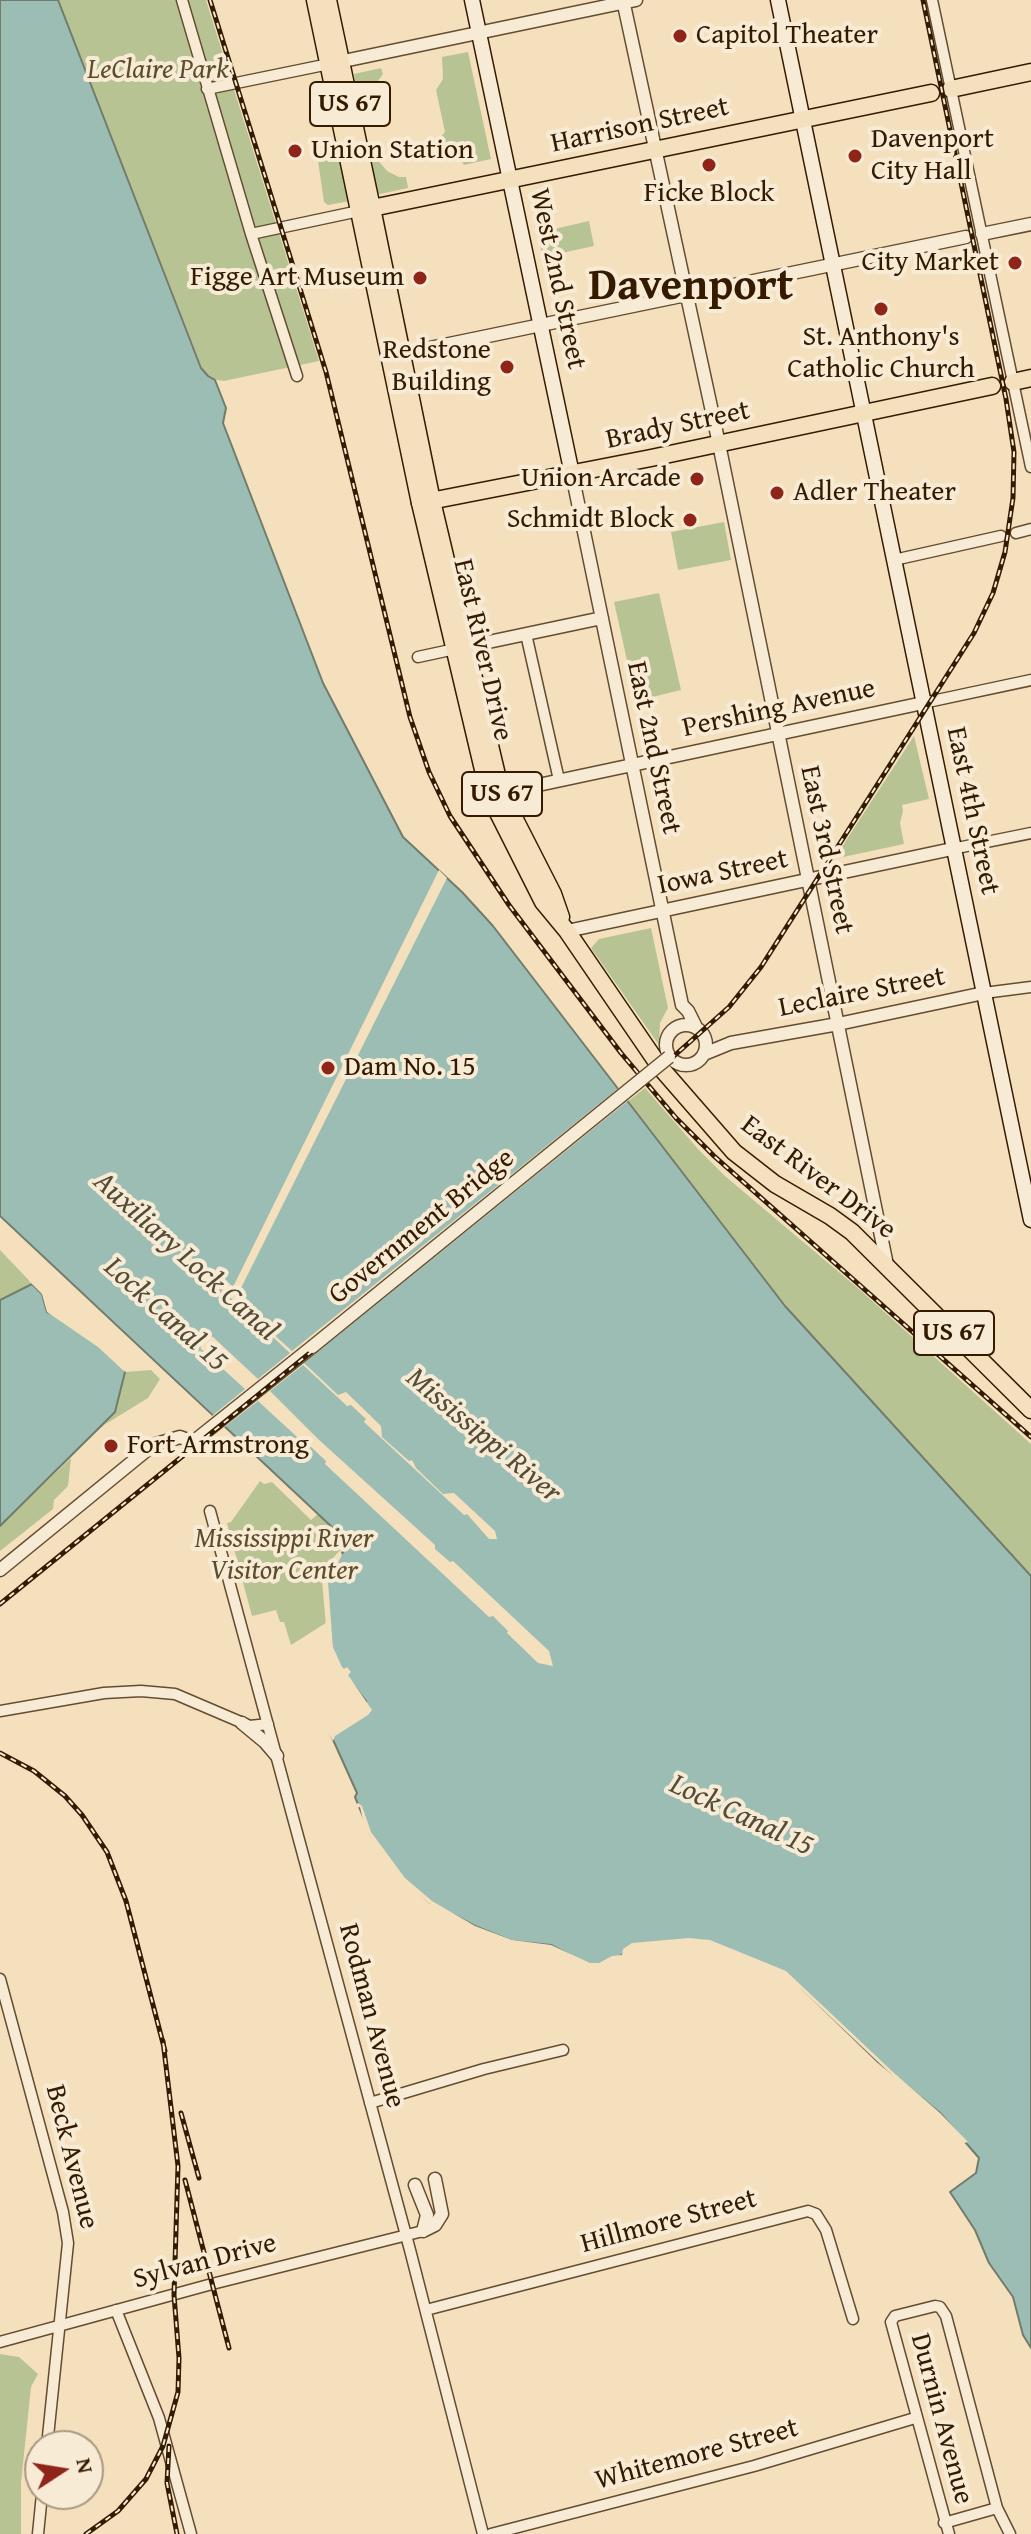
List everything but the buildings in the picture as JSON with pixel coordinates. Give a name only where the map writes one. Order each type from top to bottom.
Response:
[{"type":"main road","name":"US 67","points":[[315,0],[335,63],[426,502]]},
{"type":"main road","name":"US 67","points":[[328,0],[335,63]]},
{"type":"main road","name":"West 2nd Street","points":[[472,0],[572,474]]},
{"type":"main road","name":"East 4th Street","points":[[778,0],[1031,1220]]},
{"type":"main road","points":[[951,89],[1031,72]]},
{"type":"main road","name":"Harrison Street","points":[[366,209],[931,93]]},
{"type":"main road","points":[[1013,382],[1031,378]]},
{"type":"main road","name":"Brady Street","points":[[426,502],[992,386]]},
{"type":"main road","name":"East River Drive","points":[[426,502],[495,794],[553,894],[567,931],[660,1067],[734,1152],[775,1184],[830,1216],[887,1265],[1031,1410]]},
{"type":"street","points":[[182,0],[251,234],[297,376]]},
{"type":"street","points":[[932,0],[1031,467]]},
{"type":"street","points":[[207,89],[628,1]]},
{"type":"street","name":"East 3rd Street","points":[[628,1],[655,150],[719,444],[887,1265]]},
{"type":"street","points":[[251,234],[366,209]]},
{"type":"street","points":[[982,234],[1031,224]]},
{"type":"street","points":[[395,355],[966,237]]},
{"type":"street","name":"East 2nd Street","points":[[572,474],[682,1005],[699,1031]]},
{"type":"street","points":[[1016,533],[1031,529]]},
{"type":"street","points":[[894,560],[1001,536]]},
{"type":"street","points":[[418,657],[602,618]]},
{"type":"street","points":[[526,634],[559,780]]},
{"type":"street","name":"Pershing Avenue","points":[[495,794],[1031,680]]},
{"type":"street","name":"Iowa Street","points":[[567,931],[1031,833]]},
{"type":"street","name":"Leclaire Street","points":[[704,1054],[731,1043],[984,993],[1031,987]]},
{"type":"street","points":[[677,1027],[677,1014],[682,1005]]},
{"type":"street","points":[[699,1031],[706,1044],[704,1054],[696,1063],[688,1066],[678,1064],[669,1057],[667,1038],[677,1027],[686,1025],[731,1043]]},
{"type":"street","name":"Government Bridge","points":[[0,1570],[153,1445],[180,1437],[193,1442],[204,1434],[669,1057]]},
{"type":"street","name":"Rodman Avenue","points":[[210,1511],[426,2310],[483,2534]]},
{"type":"street","points":[[0,1711],[104,1693],[141,1691],[175,1694],[254,1727],[268,1724]]},
{"type":"street","points":[[242,1723],[277,1756]]},
{"type":"street","name":"Beck Avenue","points":[[0,1979],[67,2229],[68,2256],[49,2430]]},
{"type":"street","points":[[370,2103],[484,2069],[563,2050]]},
{"type":"street","points":[[423,2231],[435,2225],[442,2214],[435,2179]]},
{"type":"street","points":[[415,2185],[427,2215],[423,2231]]},
{"type":"street","name":"Hillmore Street","points":[[426,2310],[808,2211],[816,2214],[826,2230],[853,2319]]},
{"type":"street","name":"Sylvan Drive","points":[[0,2342],[423,2231]]},
{"type":"street","name":"Durnin Avenue","points":[[946,2528],[891,2322],[895,2316],[940,2307],[946,2316],[997,2508]]},
{"type":"street","points":[[116,2310],[159,2418],[191,2534]]},
{"type":"street","name":"Whitemore Street","points":[[491,2534],[754,2466],[915,2418]]},
{"type":"street","points":[[946,2528],[997,2508],[1010,2534]]},
{"type":"street","points":[[38,2534],[40,2510]]},
{"type":"green space","name":"LeClaire Park","points":[[58,0],[206,0],[319,361],[224,381],[211,379],[204,373]]},
{"type":"green space","points":[[468,52],[491,159],[464,165],[456,151],[439,143],[445,132],[436,90],[443,79],[442,57]]},
{"type":"green space","points":[[381,68],[383,74],[370,92],[362,119],[354,74]]},
{"type":"green space","points":[[369,146],[387,171],[406,177],[408,188],[377,192]]},
{"type":"green space","points":[[339,150],[350,201],[328,205],[324,202],[317,154]]},
{"type":"green space","points":[[589,221],[594,246],[543,257],[537,233]]},
{"type":"green space","points":[[724,522],[731,560],[678,570],[671,532]]},
{"type":"green space","points":[[659,593],[681,690],[636,701],[614,602]]},
{"type":"green space","points":[[914,736],[929,799],[902,805],[900,823],[904,844],[834,859]]},
{"type":"green space","points":[[651,928],[668,1008],[660,1023],[659,1045],[591,948],[599,939]]},
{"type":"green space","points":[[645,1088],[725,1176],[859,1289],[1031,1444],[1031,1576],[817,1343],[755,1269],[627,1102]]},
{"type":"green space","points":[[0,1250],[42,1294],[0,1325]]},
{"type":"green space","points":[[151,1370],[160,1379],[148,1398],[104,1425],[84,1444],[125,1372]]},
{"type":"green space","points":[[71,1458],[68,1486],[54,1500],[53,1509],[0,1551],[0,1526]]},
{"type":"green space","name":"Mississippi River Visitor Center","points":[[260,1481],[264,1484],[272,1482],[311,1520],[318,1514],[341,1536],[335,1544],[343,1553],[332,1565],[329,1621],[291,1645],[284,1622],[280,1622],[276,1610],[252,1616],[227,1523],[231,1522]]},
{"type":"green space","points":[[0,2354],[19,2357],[38,2374],[31,2387],[27,2430],[24,2430],[21,2534],[0,2534]]},
{"type":"water","points":[[0,0],[58,0],[201,368],[215,380],[226,408],[223,423],[323,683],[403,837],[493,926],[785,1306],[1031,1576],[1031,2348],[1023,2335],[1013,2297],[989,2263],[975,2230],[950,2192],[976,2173],[979,2158],[940,2113],[878,2062],[786,1973],[701,1940],[632,1945],[622,1955],[603,1965],[590,1966],[551,1945],[512,1941],[475,1926],[429,1902],[400,1877],[371,1836],[355,1797],[357,1793],[330,1733],[366,1712],[366,1701],[341,1669],[332,1648],[326,1580],[332,1565],[350,1544],[0,1216]]},
{"type":"water","points":[[32,1284],[42,1294],[47,1312],[74,1323],[122,1361],[125,1372],[115,1412],[0,1526],[0,1300]]},
{"type":"pier","points":[[439,870],[447,878],[239,1292],[258,1311],[259,1321],[292,1351],[620,1087],[630,1099],[304,1363],[338,1395],[346,1392],[381,1426],[382,1437],[409,1461],[412,1460],[416,1468],[443,1494],[454,1493],[495,1531],[497,1539],[489,1539],[467,1514],[464,1515],[364,1422],[366,1419],[351,1405],[347,1406],[303,1365],[270,1391],[435,1545],[435,1549],[450,1562],[453,1561],[549,1651],[553,1666],[538,1663],[493,1616],[489,1617],[325,1464],[326,1461],[258,1401],[222,1429],[0,1222],[0,1219],[212,1416],[245,1389],[201,1349],[198,1334],[213,1337],[258,1379],[290,1353],[126,1201],[125,1196],[203,1269],[214,1269],[233,1287]]},
{"type":"pier","points":[[35,1280],[45,1292],[50,1309],[76,1320],[125,1359],[128,1368],[125,1372],[98,1347],[47,1312],[42,1294],[29,1281]]},
{"type":"pier","points":[[340,1550],[342,1555],[328,1582],[333,1647],[342,1667],[347,1667],[351,1672],[348,1675],[372,1710],[335,1736],[333,1741],[328,1732],[364,1709],[337,1670],[328,1649],[322,1580],[329,1563]]},
{"type":"pier","points":[[358,1803],[362,1806],[371,1832],[405,1878],[432,1901],[475,1926],[512,1940],[551,1945],[590,1963],[622,1955],[623,1949],[632,1943],[689,1938],[710,1940],[786,1971],[968,2142],[964,2143],[802,1990],[779,1973],[702,1944],[638,1947],[608,1966],[593,1969],[546,1947],[503,1942],[435,1908],[394,1874],[364,1825],[360,1807],[356,1808],[355,1805]]},
{"type":"railway","points":[[210,0],[326,372],[410,717],[429,772],[450,816],[509,905],[621,1053],[676,1118],[714,1156],[1031,1437]]},
{"type":"railway","points":[[0,1604],[647,1080],[729,1007],[761,967],[974,633],[993,593],[1005,552],[1013,498],[1014,452],[1006,399],[923,0]]},
{"type":"railway","points":[[0,1753],[34,1771],[65,1796],[107,1852],[126,1901],[165,2051]]},
{"type":"railway","points":[[86,2534],[118,2511],[146,2479],[163,2446],[178,2392],[179,2358],[174,2295],[178,2166],[163,2041]]},
{"type":"railway","points":[[181,2113],[199,2178]]},
{"type":"railway","points":[[185,2180],[229,2348]]},
{"type":"railway","points":[[169,2446],[167,2483],[177,2534]]},
{"type":"place","name":"Capitol Theater","points":[[680,36]]},
{"type":"place","name":"Union Station","points":[[295,151]]},
{"type":"place","name":"Davenport City Hall","points":[[855,156]]},
{"type":"place","name":"Ficke Block","points":[[709,165]]},
{"type":"place","name":"City Market","points":[[1015,263]]},
{"type":"place","name":"Figge Art Museum","points":[[420,278]]},
{"type":"place","name":"St. Anthony's Catholic Church","points":[[881,309]]},
{"type":"place","name":"Redstone Building","points":[[507,367]]},
{"type":"place","name":"Union Arcade","points":[[697,479]]},
{"type":"place","name":"Adler Theater","points":[[777,493]]},
{"type":"place","name":"Schmidt Block","points":[[690,520]]},
{"type":"place","name":"Dam No. 15","points":[[328,1068]]},
{"type":"place","name":"Fort Armstrong","points":[[111,1446]]},
{"type":"district","name":"Davenport","points":[[691,288]]},
{"type":"water label","name":"Auxiliary Lock Canal","points":[[185,1257]]},
{"type":"water label","name":"Lock Canal 15","points":[[165,1315]]},
{"type":"water label","name":"Mississippi River","points":[[483,1436]]},
{"type":"water label","name":"Lock Canal 15","points":[[741,1816]]}]
